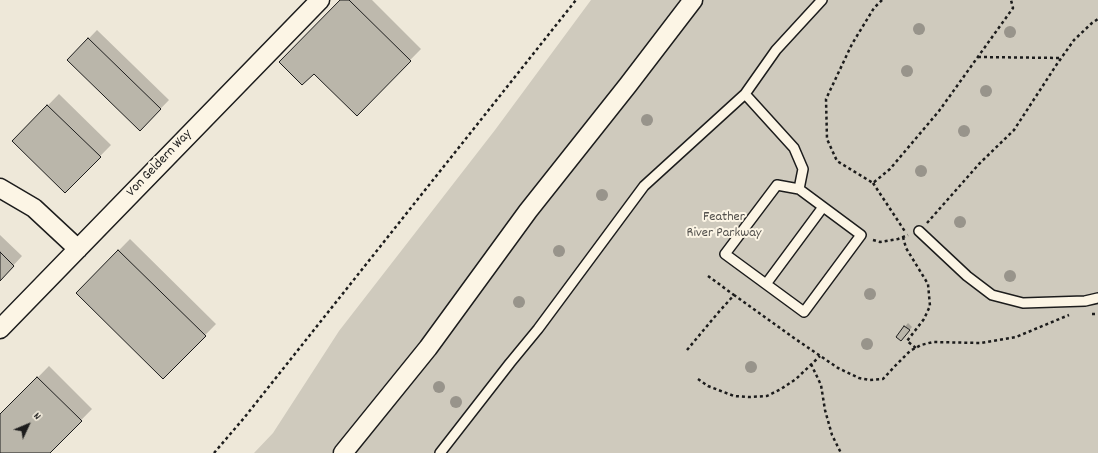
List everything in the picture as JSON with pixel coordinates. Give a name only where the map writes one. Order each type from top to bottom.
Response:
[{"type":"street","name":"Von Geldern Way","points":[[0,329],[320,0]]},
{"type":"street","points":[[343,453],[428,348],[528,211],[693,0]]},
{"type":"street","points":[[0,188],[34,208],[78,249]]},
{"type":"lane","points":[[440,453],[538,329],[644,186],[745,94],[776,50],[822,0]]},
{"type":"lane","points":[[745,94],[794,148],[803,169],[799,189]]},
{"type":"lane","points":[[777,185],[799,189],[861,235],[804,312],[725,254],[777,185]]},
{"type":"lane","points":[[766,284],[823,206]]},
{"type":"lane","points":[[919,231],[967,276],[992,295],[1024,303],[1085,301],[1098,298]]},
{"type":"path","points":[[214,453],[244,418],[576,0]]},
{"type":"path","points":[[882,0],[874,8],[852,44],[826,99],[827,139],[837,161],[873,183],[907,236]]},
{"type":"path","points":[[873,183],[890,169],[939,111],[1013,8],[1011,0]]},
{"type":"path","points":[[861,235],[880,242],[907,236],[919,231],[979,164],[1014,130],[1074,40],[1098,19]]},
{"type":"path","points":[[978,57],[1061,58]]},
{"type":"path","points":[[903,237],[906,248],[928,284],[930,306],[924,319],[907,341],[916,348]]},
{"type":"path","points":[[708,276],[838,368],[858,378],[870,380],[883,379],[910,351],[933,342],[981,343],[1016,337],[1073,314]]},
{"type":"path","points":[[687,350],[734,295]]},
{"type":"path","points":[[1086,314],[1098,314]]},
{"type":"path","points":[[698,379],[708,386],[734,396],[767,396],[796,379],[820,356]]},
{"type":"path","points":[[811,364],[820,385],[832,434],[841,453]]},
{"type":"green space","name":"Feather River Parkway","points":[[591,0],[1098,0],[1098,453],[254,453],[273,433],[339,331],[495,130]]},
{"type":"building","points":[[340,0],[349,0],[411,61],[357,116],[314,74],[302,85],[279,62]]},
{"type":"building","points":[[88,38],[161,109],[140,131],[67,60]]},
{"type":"building","points":[[47,105],[101,157],[65,193],[12,141]]},
{"type":"building","points":[[118,250],[206,336],[163,379],[76,293]]},
{"type":"building","points":[[0,252],[14,266],[0,281]]},
{"type":"building","points":[[904,326],[910,330],[901,341],[896,337]]},
{"type":"building","points":[[37,377],[82,421],[50,453],[0,453],[0,414]]}]
